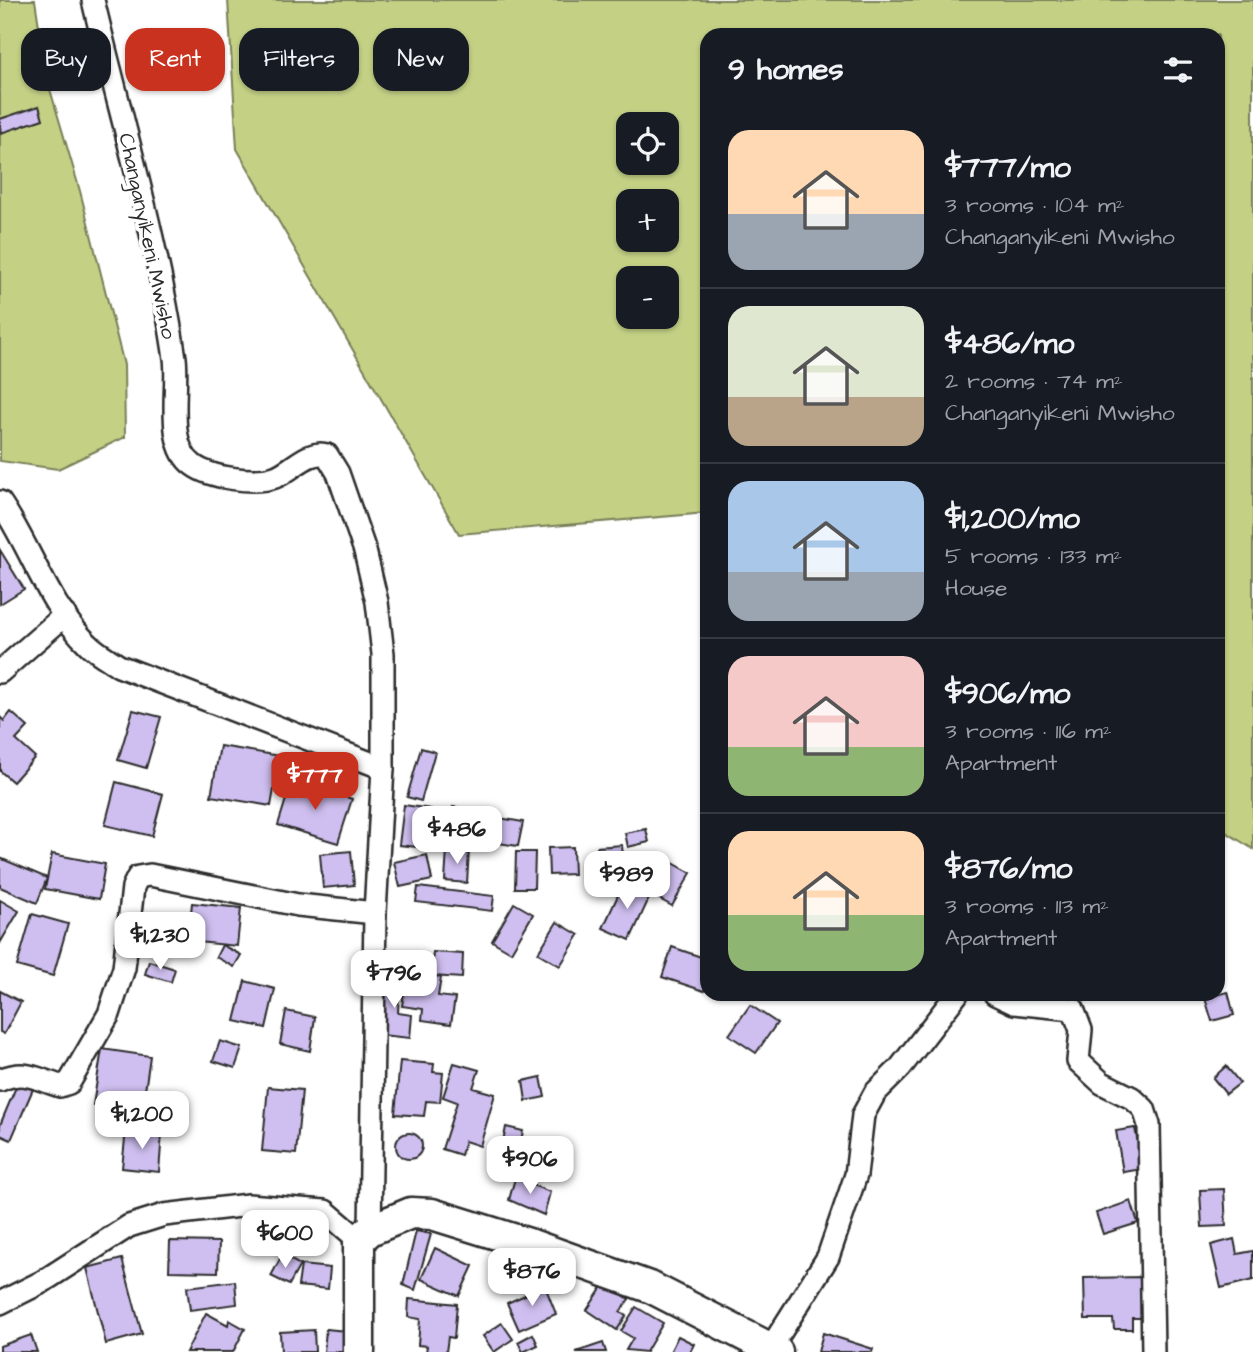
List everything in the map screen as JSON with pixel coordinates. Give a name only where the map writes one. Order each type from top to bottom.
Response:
[{"type":"street","name":"Changanyikeni Mwisho","points":[[93,0],[155,246],[175,361],[176,436],[183,455],[194,466],[231,479],[273,478],[318,453],[327,455],[332,461],[365,551],[377,602],[383,654],[383,768]]},
{"type":"street","points":[[0,502],[8,529],[65,615],[89,645],[119,666],[383,768],[359,1352]]},
{"type":"street","points":[[0,672],[65,615]]},
{"type":"street","points":[[0,1080],[12,1074],[29,1074],[60,1086],[69,1083],[109,1014],[124,968],[133,887],[138,877],[150,875],[298,905],[375,913]]},
{"type":"street","points":[[365,1235],[411,1213],[432,1214],[532,1245],[652,1288],[773,1351],[828,1257],[856,1175],[863,1115],[875,1093],[900,1068],[952,1001]]},
{"type":"street","points":[[1010,1001],[1073,1009],[1081,1030],[1078,1061],[1102,1083],[1132,1098],[1144,1109],[1149,1125],[1153,1352]]},
{"type":"street","points":[[0,1303],[42,1282],[129,1226],[164,1214],[248,1205],[325,1211],[365,1235]]},
{"type":"green space","points":[[0,0],[35,0],[39,28],[21,28],[21,91],[51,91],[80,191],[124,365],[125,437],[58,469],[0,461]]},
{"type":"green space","points":[[228,0],[1253,0],[1253,849],[1225,831],[1225,28],[700,28],[700,514],[459,534],[237,149]]},
{"type":"building","points":[[39,106],[43,119],[1,133],[0,119]]},
{"type":"building","points":[[0,550],[24,589],[0,604]]},
{"type":"building","points":[[133,710],[161,717],[146,768],[118,760]]},
{"type":"building","points":[[11,712],[28,727],[16,740],[35,757],[13,782],[0,771],[0,717],[4,721]]},
{"type":"building","points":[[220,746],[280,756],[271,806],[211,796]]},
{"type":"building","points":[[421,748],[435,752],[421,801],[407,797]]},
{"type":"building","points":[[292,780],[352,799],[338,843],[278,825]]},
{"type":"building","points":[[116,782],[163,794],[152,836],[105,825]]},
{"type":"building","points":[[404,805],[431,809],[426,848],[399,845]]},
{"type":"building","points":[[453,807],[474,810],[471,839],[449,837]]},
{"type":"building","points":[[482,815],[523,822],[518,846],[478,840]]},
{"type":"building","points":[[646,829],[649,842],[628,847],[625,833]]},
{"type":"building","points":[[622,845],[624,870],[599,872],[597,847]]},
{"type":"building","points":[[573,847],[574,874],[549,875],[548,848]]},
{"type":"building","points":[[447,849],[469,850],[467,883],[445,881]]},
{"type":"building","points":[[351,851],[354,885],[323,888],[320,854]]},
{"type":"building","points":[[516,852],[535,852],[534,888],[515,888]]},
{"type":"building","points":[[52,854],[105,864],[99,899],[45,889]]},
{"type":"building","points":[[427,855],[432,880],[400,887],[394,862]]},
{"type":"building","points":[[0,858],[47,878],[37,903],[0,887]]},
{"type":"building","points":[[673,863],[691,873],[672,906],[654,896]]},
{"type":"building","points":[[624,882],[651,894],[630,940],[603,928]]},
{"type":"building","points":[[418,887],[494,896],[492,911],[416,902]]},
{"type":"building","points":[[0,900],[19,911],[0,943]]},
{"type":"building","points":[[192,903],[241,908],[237,946],[188,941]]},
{"type":"building","points":[[514,903],[533,914],[511,952],[492,941]]},
{"type":"building","points":[[32,914],[68,924],[53,976],[17,966]]},
{"type":"building","points":[[557,922],[579,935],[560,966],[538,953]]},
{"type":"building","points":[[222,945],[241,955],[234,967],[216,957]]},
{"type":"building","points":[[672,947],[700,957],[700,990],[662,977]]},
{"type":"building","points":[[433,952],[463,954],[462,978],[431,976]]},
{"type":"building","points":[[149,961],[175,969],[171,982],[145,974]]},
{"type":"building","points":[[386,972],[400,972],[398,1013],[412,1015],[410,1038],[381,1035]]},
{"type":"building","points":[[407,972],[441,977],[438,996],[455,998],[451,1024],[422,1020],[423,1009],[402,1006]]},
{"type":"building","points":[[245,981],[275,989],[266,1028],[235,1021]]},
{"type":"building","points":[[0,991],[21,1002],[4,1034],[0,1032]]},
{"type":"building","points":[[1228,992],[1234,1015],[1212,1021],[1206,1001],[1225,1001],[1225,993]]},
{"type":"building","points":[[750,1005],[777,1023],[756,1053],[729,1035]]},
{"type":"building","points":[[286,1011],[315,1017],[310,1051],[280,1044]]},
{"type":"building","points":[[220,1041],[242,1048],[235,1068],[213,1061]]},
{"type":"building","points":[[102,1049],[150,1056],[142,1112],[93,1105]]},
{"type":"building","points":[[400,1061],[434,1064],[433,1072],[443,1073],[440,1102],[426,1101],[424,1116],[395,1114]]},
{"type":"building","points":[[454,1063],[479,1070],[473,1088],[495,1094],[480,1146],[465,1141],[461,1155],[442,1149],[457,1102],[443,1097]]},
{"type":"building","points":[[1226,1066],[1240,1083],[1226,1094],[1213,1078]]},
{"type":"building","points":[[541,1077],[545,1097],[526,1101],[523,1081]]},
{"type":"building","points":[[18,1082],[33,1089],[11,1140],[0,1135],[0,1125]]},
{"type":"building","points":[[268,1087],[302,1090],[296,1154],[262,1151]]},
{"type":"building","points":[[506,1127],[523,1131],[518,1155],[501,1152]]},
{"type":"building","points":[[1135,1128],[1143,1169],[1123,1172],[1116,1131]]},
{"type":"building","points":[[126,1129],[162,1133],[159,1172],[122,1168]]},
{"type":"building","points":[[409,1133],[418,1137],[422,1146],[418,1155],[409,1159],[400,1155],[396,1146],[400,1137]]},
{"type":"building","points":[[525,1146],[562,1153],[558,1174],[521,1167]]},
{"type":"building","points":[[515,1178],[550,1192],[544,1215],[509,1200]]},
{"type":"building","points":[[1224,1189],[1226,1226],[1202,1227],[1200,1190]]},
{"type":"building","points":[[1131,1201],[1138,1223],[1103,1234],[1096,1213]]},
{"type":"building","points":[[282,1224],[327,1224],[326,1237],[281,1237]]},
{"type":"building","points":[[416,1231],[431,1234],[415,1290],[403,1285]]},
{"type":"building","points":[[1234,1239],[1237,1254],[1253,1251],[1253,1280],[1221,1288],[1211,1245]]},
{"type":"building","points":[[170,1241],[219,1242],[218,1272],[169,1271]]},
{"type":"building","points":[[435,1248],[473,1266],[459,1296],[421,1279]]},
{"type":"building","points":[[282,1255],[300,1265],[289,1285],[271,1276]]},
{"type":"building","points":[[122,1259],[142,1334],[106,1344],[87,1268]]},
{"type":"building","points":[[301,1265],[330,1268],[328,1289],[298,1286]]},
{"type":"building","points":[[1143,1277],[1144,1318],[1132,1318],[1132,1329],[1114,1329],[1113,1319],[1085,1319],[1084,1278]]},
{"type":"building","points":[[235,1281],[237,1304],[190,1310],[187,1287]]},
{"type":"building","points":[[605,1283],[629,1299],[620,1312],[626,1316],[617,1330],[587,1310]]},
{"type":"building","points":[[545,1286],[556,1314],[519,1330],[507,1303]]},
{"type":"building","points":[[409,1299],[457,1304],[454,1338],[448,1337],[446,1352],[426,1352],[427,1346],[418,1345],[420,1319],[408,1317]]},
{"type":"building","points":[[636,1307],[663,1323],[646,1352],[626,1350],[633,1338],[621,1331]]},
{"type":"building","points":[[206,1313],[228,1325],[229,1320],[245,1329],[233,1352],[186,1352]]},
{"type":"building","points":[[502,1323],[513,1339],[494,1352],[483,1336]]},
{"type":"building","points":[[326,1329],[346,1331],[344,1352],[324,1352]]},
{"type":"building","points":[[314,1330],[315,1352],[281,1352],[280,1332]]},
{"type":"building","points":[[823,1333],[873,1349],[872,1352],[818,1352]]},
{"type":"building","points":[[533,1334],[538,1345],[523,1352],[518,1342]]},
{"type":"building","points":[[31,1335],[37,1352],[0,1352],[0,1346]]},
{"type":"building","points":[[678,1336],[694,1344],[690,1352],[670,1352]]},
{"type":"building","points":[[603,1343],[606,1352],[576,1352]]}]
